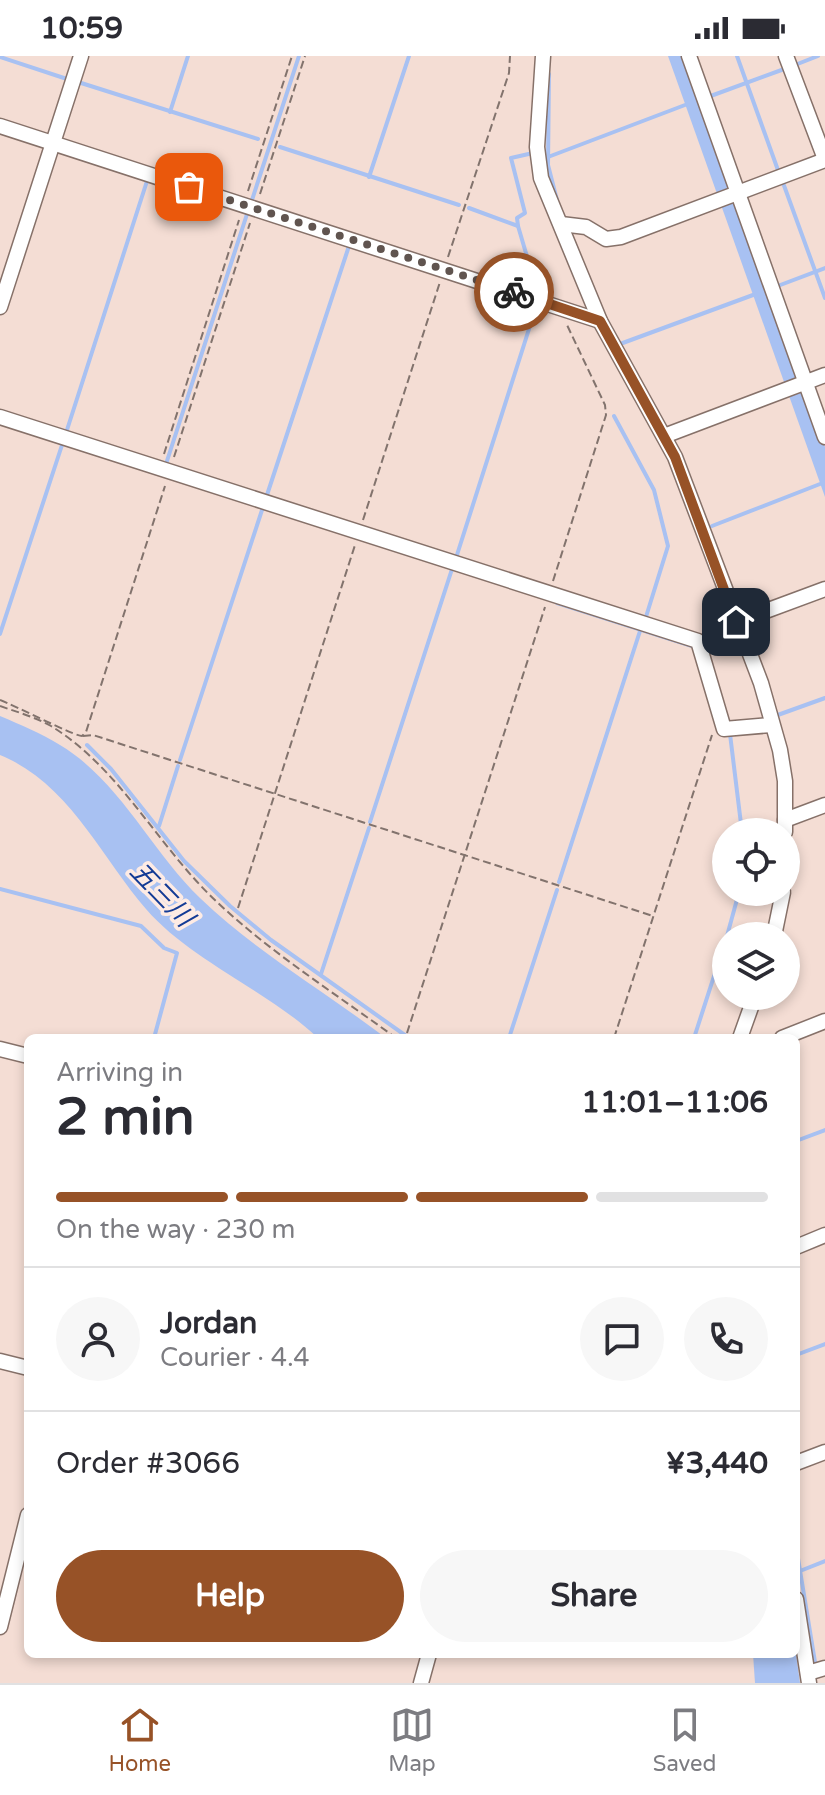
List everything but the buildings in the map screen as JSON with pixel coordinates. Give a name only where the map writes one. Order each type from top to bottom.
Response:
[{"type":"street","points":[[0,307],[81,56]]},
{"type":"street","points":[[543,56],[537,147],[541,178],[600,321],[664,436],[693,501],[761,683],[780,750],[785,781],[785,818]]},
{"type":"street","points":[[689,56],[825,437]]},
{"type":"street","points":[[561,224],[586,227],[599,237],[612,239],[825,159],[786,56]]},
{"type":"street","points":[[0,126],[600,321]]},
{"type":"street","points":[[664,436],[825,375]]},
{"type":"street","points":[[0,417],[698,641],[724,729],[771,725]]},
{"type":"street","points":[[736,622],[825,589]]},
{"type":"street","points":[[800,818],[825,805]]},
{"type":"street","points":[[741,1034],[750,1010]]},
{"type":"street","points":[[792,1034],[825,1021]]},
{"type":"street","points":[[0,1049],[24,1055]]},
{"type":"street","points":[[800,1245],[825,1235]]},
{"type":"street","points":[[0,1361],[24,1367]]},
{"type":"street","points":[[800,1461],[825,1452]]},
{"type":"street","points":[[0,1627],[24,1531]]},
{"type":"street","points":[[800,1625],[808,1678],[825,1668]]},
{"type":"street","points":[[421,1683],[428,1658]]},
{"type":"path","points":[[82,736],[91,717],[165,468],[249,207],[292,56]]},
{"type":"path","points":[[165,468],[249,207],[305,56]]},
{"type":"path","points":[[238,908],[509,73],[510,56]]},
{"type":"path","points":[[407,1033],[606,411],[563,308]]},
{"type":"path","points":[[0,700],[76,736],[93,735],[653,916]]},
{"type":"path","points":[[0,706],[48,725],[74,742],[110,776],[189,874],[217,903],[246,928],[391,1034]]},
{"type":"path","points":[[615,1034],[713,730],[724,729]]},
{"type":"water","points":[[668,56],[686,56],[825,447],[825,497]]},
{"type":"water","name":"五三川","points":[[0,716],[46,737],[81,760],[118,797],[200,898],[267,954],[380,1034],[313,1034],[185,944],[146,909],[65,802],[24,768],[0,755]]},
{"type":"water","points":[[753,1658],[797,1658],[800,1683],[755,1683]]},
{"type":"waterway","points":[[170,112],[188,56]]},
{"type":"waterway","points":[[251,203],[299,56]]},
{"type":"waterway","points":[[369,177],[409,56]]},
{"type":"waterway","points":[[737,56],[779,173]]},
{"type":"waterway","points":[[795,65],[818,56]]},
{"type":"waterway","points":[[0,57],[70,80]]},
{"type":"waterway","points":[[708,97],[787,68]]},
{"type":"waterway","points":[[549,74],[548,165],[557,200]]},
{"type":"waterway","points":[[78,82],[258,139]]},
{"type":"waterway","points":[[548,157],[685,105]]},
{"type":"waterway","points":[[280,147],[459,205]]},
{"type":"waterway","points":[[533,153],[511,158],[525,213],[517,218],[518,226],[538,294]]},
{"type":"waterway","points":[[782,180],[825,298]]},
{"type":"waterway","points":[[66,433],[147,181]]},
{"type":"waterway","points":[[469,208],[518,226]]},
{"type":"waterway","points":[[166,464],[248,211]]},
{"type":"waterway","points":[[266,498],[349,246]]},
{"type":"waterway","points":[[775,287],[825,268]]},
{"type":"waterway","points":[[620,344],[753,295]]},
{"type":"waterway","points":[[456,558],[534,306]]},
{"type":"waterway","points":[[614,416],[654,490],[668,546],[645,620]]},
{"type":"waterway","points":[[0,634],[63,442]]},
{"type":"waterway","points":[[712,526],[820,484]]},
{"type":"waterway","points":[[180,760],[264,504]]},
{"type":"waterway","points":[[370,822],[453,566]]},
{"type":"waterway","points":[[557,603],[692,646]]},
{"type":"waterway","points":[[559,882],[640,631]]},
{"type":"waterway","points":[[775,716],[825,698]]},
{"type":"waterway","points":[[730,734],[740,818]]},
{"type":"waterway","points":[[87,745],[111,769],[184,861],[230,906],[271,940],[403,1034]]},
{"type":"waterway","points":[[159,826],[178,766]]},
{"type":"waterway","points":[[321,974],[369,828]]},
{"type":"waterway","points":[[0,889],[141,926],[164,948],[177,953],[155,1034]]},
{"type":"waterway","points":[[510,1034],[557,890]]},
{"type":"waterway","points":[[731,922],[735,906]]},
{"type":"waterway","points":[[695,1034],[712,982]]},
{"type":"waterway","points":[[800,1139],[825,1130]]},
{"type":"waterway","points":[[800,1353],[825,1344]]},
{"type":"waterway","points":[[800,1571],[825,1561]]},
{"type":"waterway","points":[[800,1570],[815,1662]]},
{"type":"way so far","points":[[189,187],[514,292]]},
{"type":"route","points":[[514,292],[600,321],[675,457],[736,622]]}]
